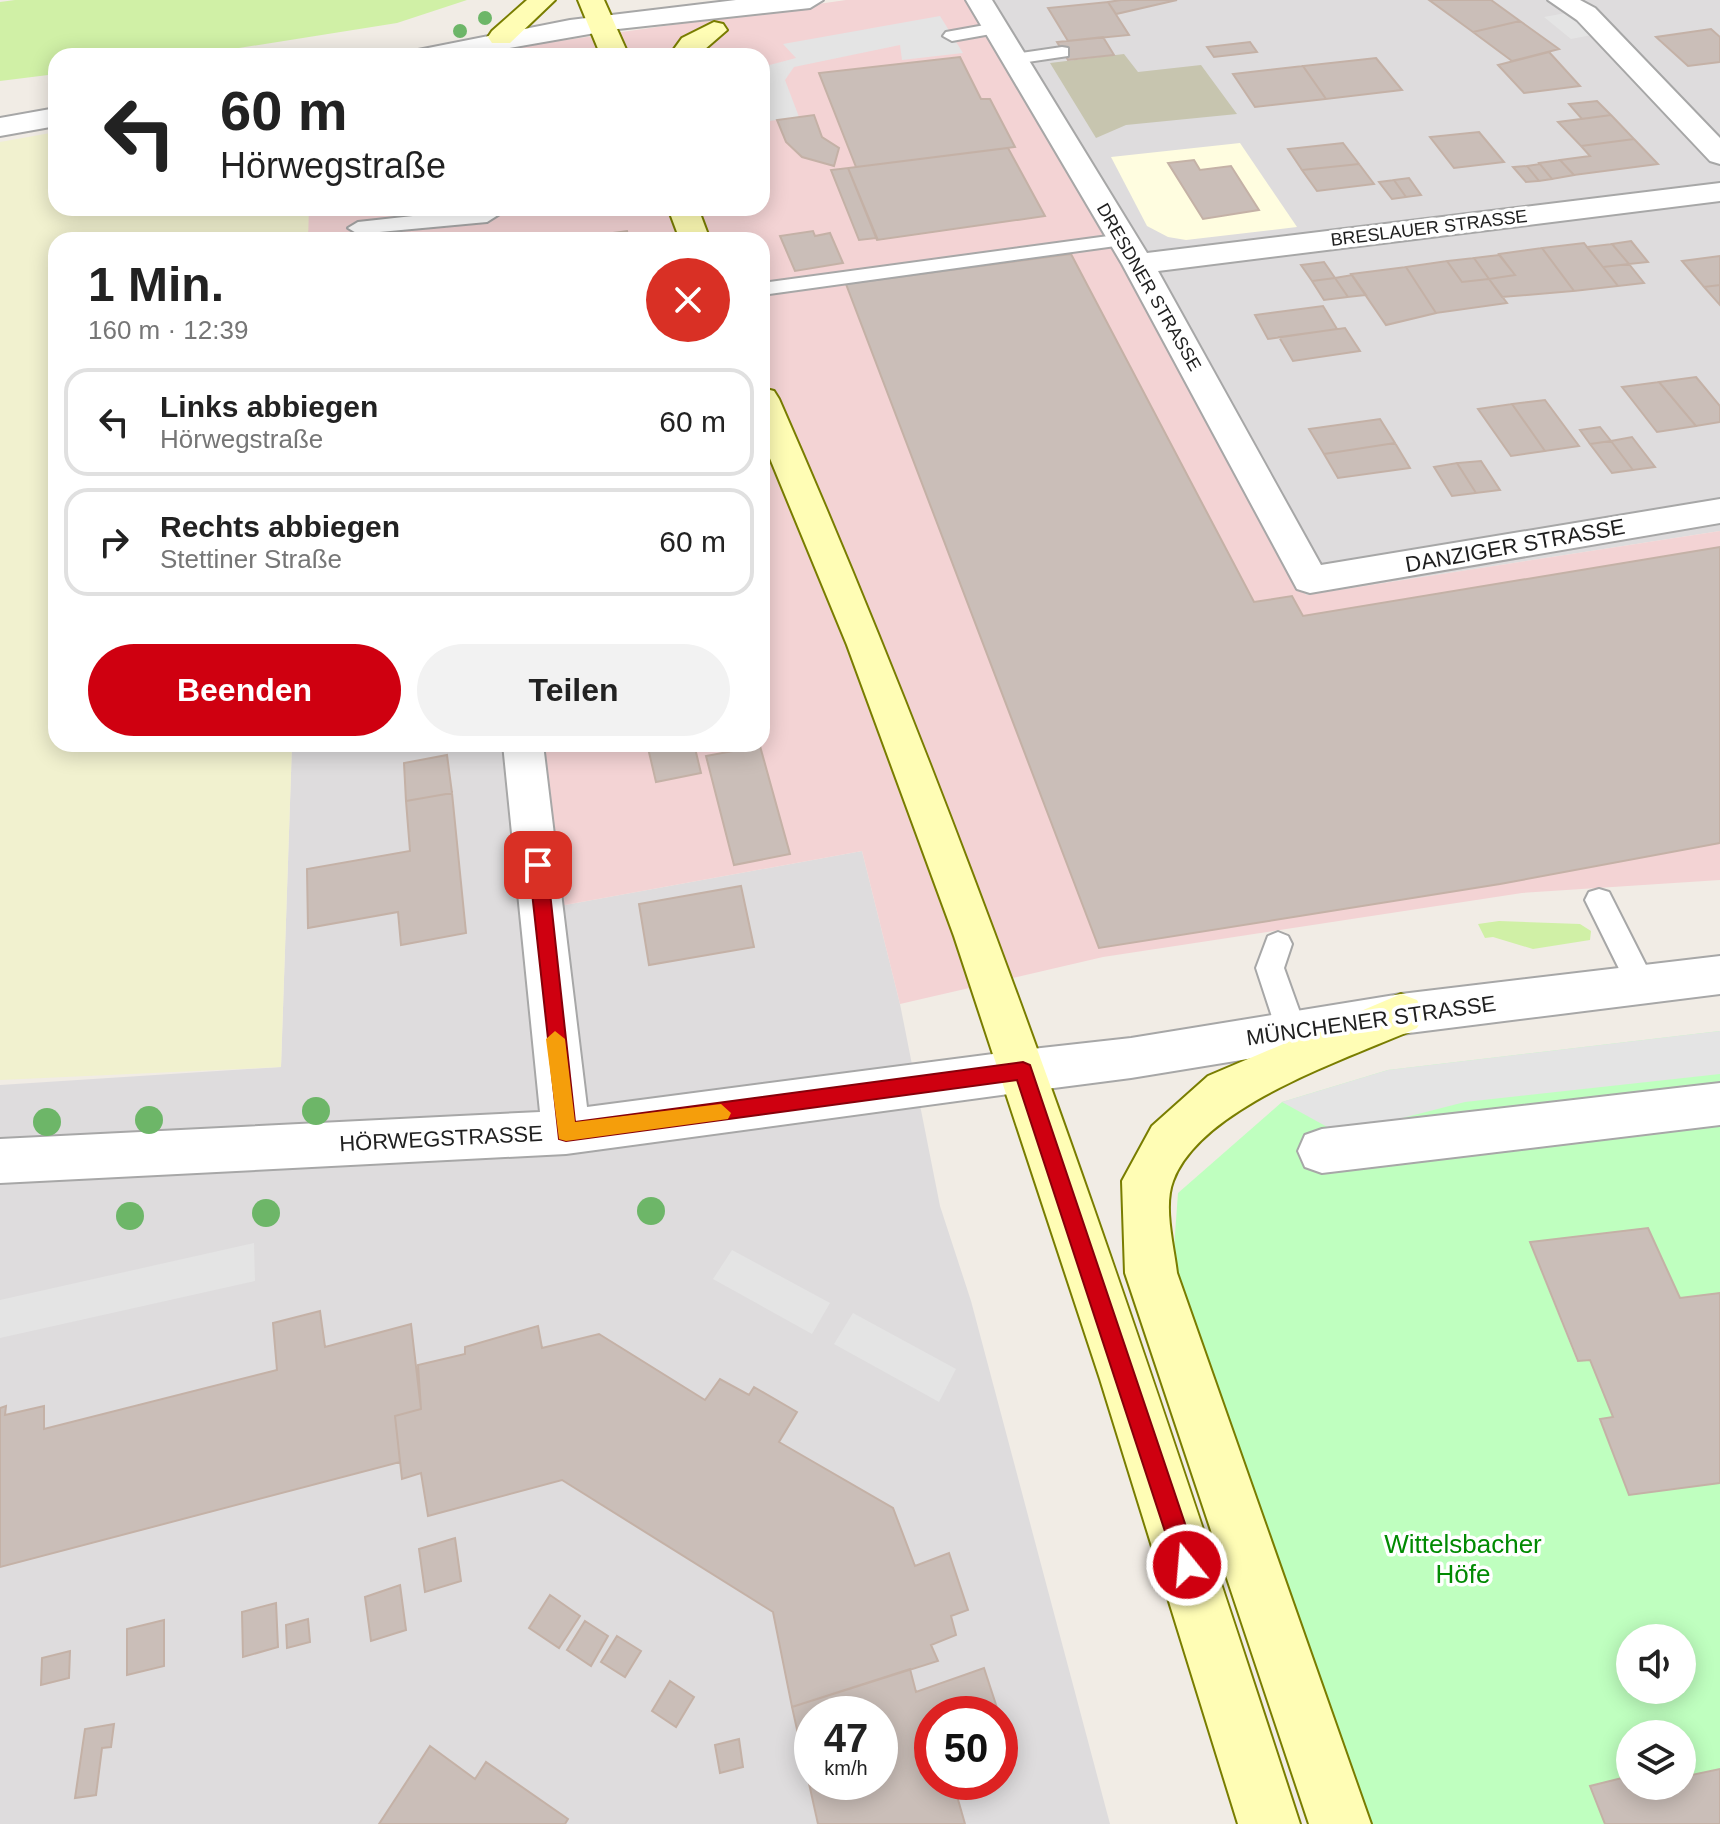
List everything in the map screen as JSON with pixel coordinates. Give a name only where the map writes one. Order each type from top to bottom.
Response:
[{"type":"main road","points":[[503,47],[542,0]]},
{"type":"main road","points":[[689,48],[714,30]]},
{"type":"main road","points":[[770,418],[865,644],[1023,1071],[1142,1421],[1269,1824]]},
{"type":"main road","points":[[1340,1824],[1151,1273],[1146,1221],[1147,1181],[1169,1141],[1225,1091],[1401,1014]]},
{"type":"street","name":"DRESDNER STRASSE","points":[[979,0],[1130,252],[1310,580]]},
{"type":"street","points":[[1561,0],[1586,14],[1720,155]]},
{"type":"street","points":[[503,47],[821,1]]},
{"type":"street","points":[[604,31],[714,30],[821,1]]},
{"type":"street","points":[[0,127],[48,118]]},
{"type":"street","name":"BRESLAUER STRASSE","points":[[1130,252],[1720,192]]},
{"type":"street","name":"DANZIGER STRASSE","points":[[1310,580],[1720,511]]},
{"type":"street","points":[[524,752],[566,1132]]},
{"type":"street","name":"MÜNCHENER STRASSE","points":[[1023,1071],[1401,1014],[1720,975]]},
{"type":"street","name":"HÖRWEGSTRASSE","points":[[0,1161],[566,1132],[1023,1071]]},
{"type":"street","points":[[1322,1151],[1720,1104]]},
{"type":"lane","points":[[952,36],[996,28]]},
{"type":"lane","points":[[1014,59],[1062,52]]},
{"type":"lane","points":[[358,228],[487,216]]},
{"type":"lane","points":[[770,288],[1130,252]]},
{"type":"lane","points":[[1599,900],[1641,984]]},
{"type":"lane","points":[[1278,944],[1270,968],[1292,1032]]},
{"type":"shaded area","points":[[846,0],[976,0],[1306,595],[1720,531],[1720,880],[1522,893],[1103,957],[900,1004],[862,851],[543,909],[524,752],[770,752],[770,232],[307,232],[308,216],[770,216],[770,48],[510,48]]},
{"type":"shaded area","points":[[976,0],[1720,0],[1720,531],[1306,595]]},
{"type":"shaded area","points":[[1566,13],[1592,35],[1571,39],[1544,17]]},
{"type":"shaded area","points":[[940,16],[963,53],[902,60],[900,45],[794,67],[785,80],[799,117],[770,121],[770,65],[796,58],[783,44]]},
{"type":"shaded area","points":[[1124,54],[1138,72],[1201,65],[1237,114],[1126,125],[1096,138],[1050,63]]},
{"type":"shaded area","points":[[1240,143],[1297,227],[1186,240],[1168,237],[1147,226],[1111,157]]},
{"type":"shaded area","points":[[292,752],[524,752],[543,909],[862,851],[900,1004],[940,1206],[971,1301],[1110,1824],[0,1824],[0,1085],[281,1067]]},
{"type":"shaded area","points":[[1720,1031],[1720,1074],[1465,1102],[1340,1134],[1282,1102],[1388,1070]]},
{"type":"shaded area","points":[[254,1243],[255,1281],[0,1338],[0,1300]]},
{"type":"shaded area","points":[[732,1250],[830,1303],[812,1334],[713,1279]]},
{"type":"shaded area","points":[[853,1313],[956,1369],[939,1402],[834,1344]]},
{"type":"green space","points":[[467,0],[397,23],[239,48],[48,48],[48,75],[0,81],[0,2]]},
{"type":"green space","points":[[48,133],[48,216],[309,216],[308,232],[48,232],[48,752],[292,752],[281,1067],[0,1080],[0,142]]},
{"type":"green space","points":[[1499,921],[1580,924],[1591,931],[1590,940],[1533,949],[1493,937],[1485,938],[1478,924]]},
{"type":"green space","name":"Wittelsbacher Höfe","points":[[1720,1031],[1720,1293],[1680,1298],[1648,1228],[1530,1243],[1577,1361],[1590,1360],[1613,1417],[1600,1420],[1629,1495],[1720,1483],[1720,1769],[1696,1774],[1696,1720],[1616,1720],[1616,1780],[1590,1786],[1605,1824],[1368,1824],[1172,1275],[1178,1193],[1282,1102],[1388,1070]]},
{"type":"building","points":[[1177,0],[1116,14],[1108,2]]},
{"type":"building","points":[[1429,0],[1491,0],[1520,21],[1473,32]]},
{"type":"building","points":[[1108,2],[1129,35],[1068,41],[1048,8]]},
{"type":"building","points":[[1520,21],[1559,49],[1512,61],[1473,32]]},
{"type":"building","points":[[1711,29],[1720,37],[1720,62],[1688,66],[1656,37]]},
{"type":"building","points":[[1103,37],[1114,55],[1068,60],[1057,42]]},
{"type":"building","points":[[1250,42],[1257,52],[1214,57],[1207,47]]},
{"type":"building","points":[[1549,52],[1580,86],[1524,93],[1498,65]]},
{"type":"building","points":[[960,57],[981,99],[990,99],[1015,147],[856,167],[819,73]]},
{"type":"building","points":[[1376,58],[1402,90],[1326,99],[1303,66]]},
{"type":"building","points":[[1303,66],[1326,99],[1255,107],[1233,74]]},
{"type":"building","points":[[1597,101],[1611,115],[1582,119],[1569,104]]},
{"type":"building","points":[[814,115],[822,137],[839,148],[834,166],[802,157],[786,142],[777,120]]},
{"type":"building","points":[[1611,115],[1634,139],[1581,146],[1558,122]]},
{"type":"building","points":[[1479,132],[1504,162],[1454,168],[1430,137]]},
{"type":"building","points":[[1634,139],[1658,164],[1574,175],[1560,160],[1590,156],[1581,146]]},
{"type":"building","points":[[1343,143],[1359,164],[1302,170],[1288,149]]},
{"type":"building","points":[[1008,148],[1045,216],[877,240],[848,168]]},
{"type":"building","points":[[1194,160],[1200,170],[1231,166],[1259,210],[1203,219],[1168,163]]},
{"type":"building","points":[[1560,160],[1574,175],[1552,179],[1539,163]]},
{"type":"building","points":[[1359,164],[1374,184],[1317,191],[1302,170]]},
{"type":"building","points":[[1540,164],[1552,179],[1539,181],[1527,166]]},
{"type":"building","points":[[1527,166],[1539,181],[1526,182],[1513,167]]},
{"type":"building","points":[[848,168],[877,238],[859,240],[831,170]]},
{"type":"building","points":[[1409,178],[1421,195],[1406,197],[1394,180]]},
{"type":"building","points":[[1394,180],[1406,197],[1392,199],[1379,182]]},
{"type":"building","points":[[813,231],[815,236],[830,233],[843,263],[795,271],[780,236]]},
{"type":"building","points":[[1631,241],[1648,262],[1629,264],[1612,244]]},
{"type":"building","points":[[1584,243],[1618,286],[1574,291],[1542,248]]},
{"type":"building","points":[[1612,244],[1629,264],[1603,267],[1587,247]]},
{"type":"building","points":[[1542,248],[1574,291],[1502,297],[1489,279],[1515,275],[1499,254]]},
{"type":"building","points":[[1071,254],[1254,602],[1292,596],[1303,616],[1720,547],[1720,843],[1500,884],[1099,948],[846,284]]},
{"type":"building","points":[[1499,255],[1515,275],[1489,279],[1474,258]]},
{"type":"building","points":[[1720,256],[1720,285],[1704,287],[1682,261]]},
{"type":"building","points":[[1474,258],[1489,279],[1462,282],[1447,261]]},
{"type":"building","points":[[1447,261],[1462,282],[1489,279],[1507,303],[1436,313],[1406,267]]},
{"type":"building","points":[[1324,262],[1335,278],[1312,281],[1301,265]]},
{"type":"building","points":[[1629,264],[1644,283],[1618,286],[1603,267]]},
{"type":"building","points":[[1406,267],[1436,313],[1386,325],[1351,274]]},
{"type":"building","points":[[1352,275],[1366,295],[1348,297],[1335,278]]},
{"type":"building","points":[[1335,278],[1348,297],[1324,300],[1312,281]]},
{"type":"building","points":[[1720,285],[1720,305],[1704,287]]},
{"type":"building","points":[[1323,306],[1337,329],[1268,339],[1255,315]]},
{"type":"building","points":[[1345,328],[1360,351],[1293,361],[1279,337]]},
{"type":"building","points":[[1696,377],[1720,406],[1720,422],[1696,426],[1659,382]]},
{"type":"building","points":[[1659,382],[1696,426],[1657,432],[1622,387]]},
{"type":"building","points":[[1545,400],[1579,446],[1545,451],[1512,404]]},
{"type":"building","points":[[1512,404],[1545,451],[1511,456],[1478,409]]},
{"type":"building","points":[[1380,419],[1395,443],[1324,454],[1309,429]]},
{"type":"building","points":[[1600,427],[1611,441],[1590,444],[1580,430]]},
{"type":"building","points":[[1632,437],[1655,467],[1633,470],[1611,441]]},
{"type":"building","points":[[1611,441],[1633,470],[1612,473],[1590,444]]},
{"type":"building","points":[[1395,443],[1410,468],[1338,478],[1324,454]]},
{"type":"building","points":[[1481,461],[1500,490],[1476,493],[1457,463]]},
{"type":"building","points":[[1457,463],[1476,493],[1452,496],[1434,467]]},
{"type":"building","points":[[649,752],[696,752],[701,773],[656,782]]},
{"type":"building","points":[[728,752],[762,752],[790,854],[734,865],[706,756]]},
{"type":"building","points":[[447,755],[452,793],[406,801],[404,763]]},
{"type":"building","points":[[452,793],[466,933],[401,945],[398,912],[308,928],[307,869],[410,851],[406,801]]},
{"type":"building","points":[[741,886],[754,947],[649,965],[639,904]]},
{"type":"building","points":[[1648,1228],[1680,1298],[1720,1293],[1720,1483],[1629,1495],[1600,1419],[1613,1417],[1590,1360],[1578,1361],[1530,1242]]},
{"type":"building","points":[[320,1311],[325,1347],[411,1324],[421,1409],[395,1416],[400,1462],[0,1567],[0,1408],[6,1406],[5,1415],[44,1406],[44,1429],[277,1370],[273,1323]]},
{"type":"building","points":[[538,1326],[542,1348],[599,1334],[705,1400],[720,1379],[749,1395],[754,1387],[797,1412],[779,1442],[893,1508],[915,1566],[949,1553],[968,1610],[951,1616],[956,1635],[931,1645],[938,1661],[827,1696],[794,1696],[792,1707],[773,1612],[562,1480],[428,1516],[421,1473],[402,1479],[395,1416],[421,1409],[418,1365],[465,1354],[465,1347]]},
{"type":"building","points":[[455,1538],[461,1581],[425,1592],[419,1549]]},
{"type":"building","points":[[400,1585],[406,1630],[371,1641],[365,1597]]},
{"type":"building","points":[[550,1595],[580,1616],[559,1648],[529,1628]]},
{"type":"building","points":[[276,1603],[278,1647],[243,1657],[242,1612]]},
{"type":"building","points":[[308,1619],[310,1642],[287,1648],[286,1625]]},
{"type":"building","points":[[164,1620],[164,1666],[127,1675],[127,1629]]},
{"type":"building","points":[[585,1621],[608,1636],[591,1666],[567,1650]]},
{"type":"building","points":[[617,1636],[641,1651],[625,1677],[601,1662]]},
{"type":"building","points":[[70,1651],[69,1678],[41,1685],[42,1658]]},
{"type":"building","points":[[984,1668],[993,1696],[914,1696],[914,1800],[958,1800],[965,1824],[818,1824],[813,1800],[898,1800],[898,1696],[826,1696],[910,1669],[916,1692]]},
{"type":"building","points":[[670,1681],[694,1697],[676,1727],[652,1711]]},
{"type":"building","points":[[114,1724],[111,1747],[102,1748],[96,1795],[75,1798],[85,1729]]},
{"type":"building","points":[[739,1739],[743,1767],[720,1773],[715,1745]]},
{"type":"building","points":[[430,1746],[475,1779],[486,1762],[568,1819],[565,1824],[379,1824]]},
{"type":"building","points":[[1720,1769],[1720,1824],[1605,1824],[1590,1786],[1616,1780],[1616,1800],[1696,1800],[1696,1774]]},
{"type":"slow traffic","points":[[555,1039],[566,1132],[721,1113]]},
{"type":"route","points":[[538,865],[566,1132],[884,1092],[1023,1071],[1142,1421],[1187,1565]]}]
